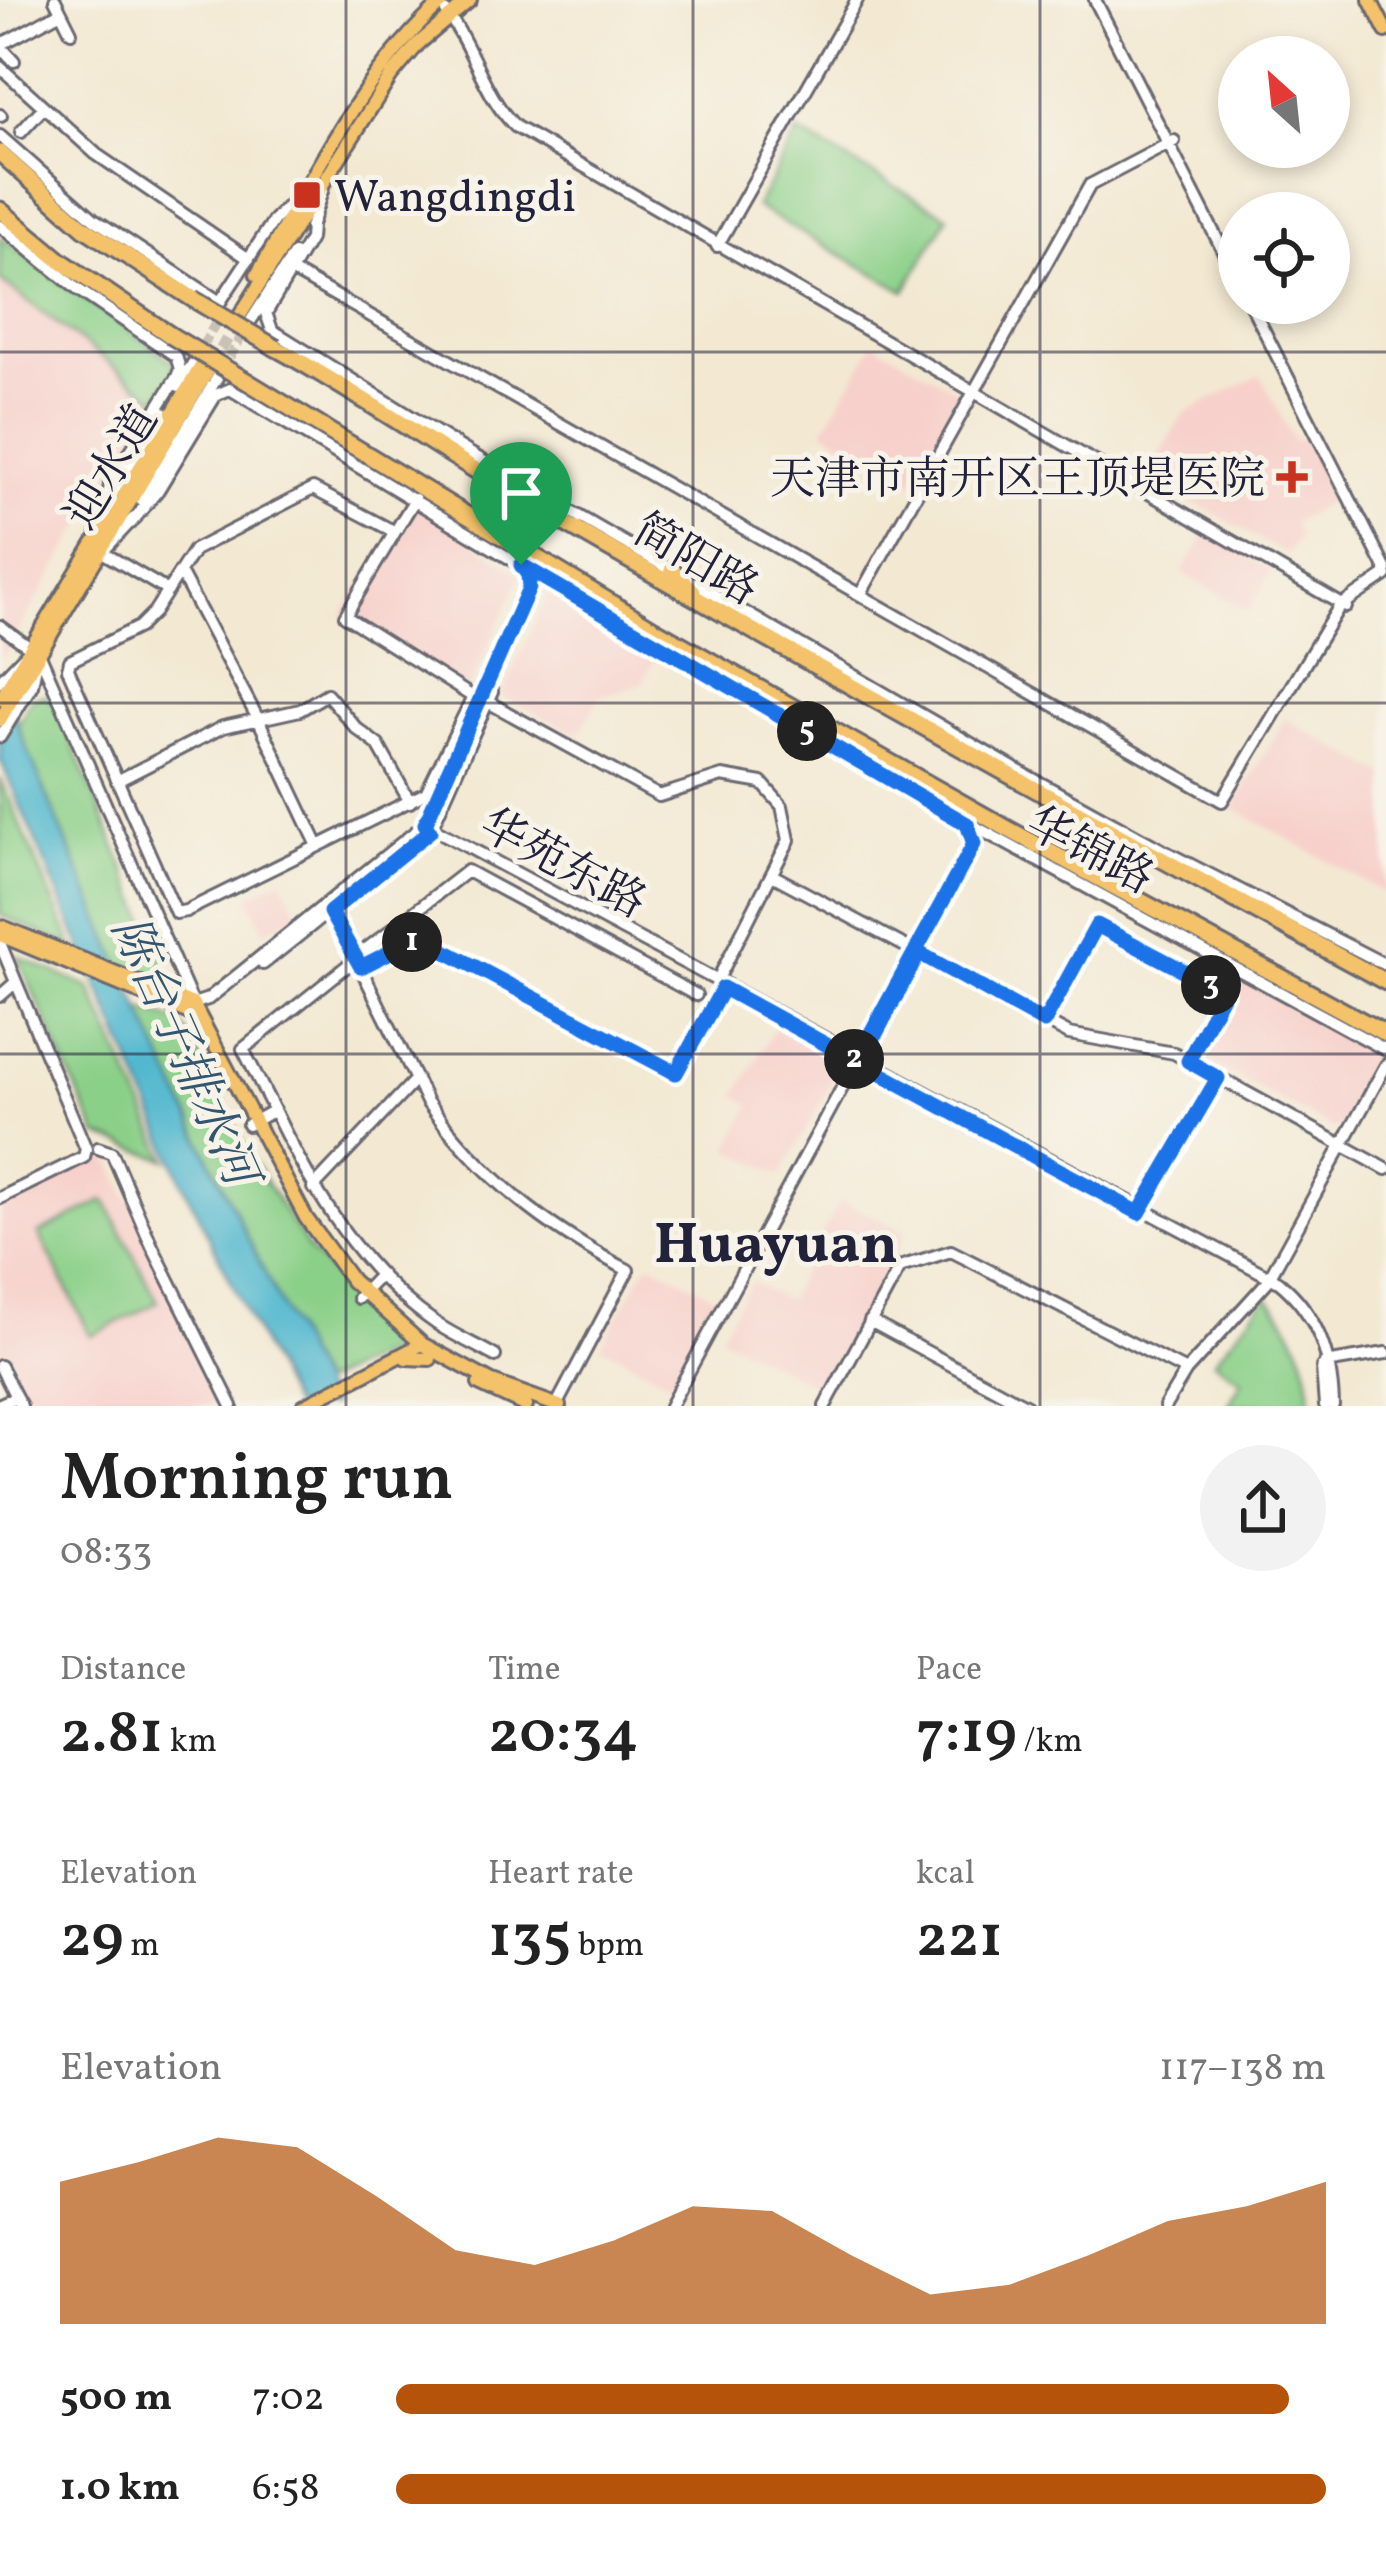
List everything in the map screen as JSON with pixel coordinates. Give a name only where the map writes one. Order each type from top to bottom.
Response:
[{"type":"highway","name":"简阳路","points":[[0,153],[84,228],[525,501],[996,770],[1386,982]]},
{"type":"highway","name":"简阳路","points":[[0,210],[61,261],[170,335],[654,629],[1127,895],[1386,1034]]},
{"type":"highway","points":[[672,570],[708,606]]},
{"type":"highway","points":[[868,751],[907,789]]},
{"type":"main road","points":[[233,313],[382,68],[451,10],[470,0]]},
{"type":"main road","points":[[1370,0],[1386,32]]},
{"type":"main road","name":"迎水道","points":[[0,699],[35,653],[98,552],[205,370]]},
{"type":"main road","name":"迎水道","points":[[0,720],[9,688]]},
{"type":"main road","points":[[0,935],[193,1011],[203,1013],[210,1006]]},
{"type":"main road","points":[[193,1011],[322,1244],[361,1295],[418,1352],[526,1406]]},
{"type":"main road","points":[[361,1295],[404,1329],[418,1352],[557,1406]]},
{"type":"main road","points":[[314,1406],[418,1352]]},
{"type":"main road","points":[[303,1406],[333,1396]]},
{"type":"street","points":[[718,244],[856,0]]},
{"type":"street","points":[[1099,0],[1218,238]]},
{"type":"street","points":[[14,61],[0,46],[58,6],[71,32]]},
{"type":"street","points":[[451,10],[518,124],[1345,604]]},
{"type":"street","points":[[0,67],[95,154],[250,259]]},
{"type":"street","points":[[21,132],[44,107]]},
{"type":"street","points":[[0,136],[94,219],[233,313]]},
{"type":"street","points":[[1171,142],[1218,229]]},
{"type":"street","points":[[860,595],[1090,185],[1171,142]]},
{"type":"street","points":[[233,313],[250,259],[274,220],[318,178]]},
{"type":"street","points":[[318,178],[310,239],[266,313],[272,330],[473,455],[1072,801],[1386,965]]},
{"type":"street","points":[[233,313],[287,207]]},
{"type":"street","points":[[0,226],[65,280],[180,363],[177,377],[110,484],[98,552]]},
{"type":"street","points":[[233,313],[311,226]]},
{"type":"street","points":[[292,271],[1222,801],[1345,604],[1385,568]]},
{"type":"street","points":[[1263,324],[1385,568]]},
{"type":"street","points":[[106,506],[205,370]]},
{"type":"street","points":[[98,552],[131,523],[205,370]]},
{"type":"street","name":"华锦路","points":[[131,523],[158,490],[216,395],[226,389],[590,607],[967,824],[1386,1050]]},
{"type":"street","points":[[975,391],[1345,604]]},
{"type":"street","points":[[395,532],[314,489],[194,550],[140,627],[70,661],[68,669],[176,913],[426,793],[473,697],[345,616],[415,499]]},
{"type":"street","points":[[98,552],[168,591]]},
{"type":"street","points":[[429,831],[529,588],[521,565]]},
{"type":"street","points":[[1345,604],[1385,568]]},
{"type":"street","points":[[180,572],[318,846]]},
{"type":"street","points":[[0,628],[35,653],[193,1011],[429,831],[536,590],[551,583]]},
{"type":"street","points":[[1330,592],[1360,590]]},
{"type":"street","points":[[590,607],[654,629]]},
{"type":"street","points":[[0,737],[9,688],[35,653]]},
{"type":"street","points":[[117,781],[199,737],[300,710],[327,694],[378,745],[410,802]]},
{"type":"street","points":[[358,961],[410,942],[428,942],[676,1073],[789,840],[782,806],[762,783],[722,776],[659,796],[488,702]]},
{"type":"street","points":[[996,770],[1072,801]]},
{"type":"street","points":[[673,1406],[861,1065],[974,844],[967,824]]},
{"type":"street","name":"华苑东路","points":[[429,831],[720,984],[838,1051],[848,1065],[861,1065]]},
{"type":"street","points":[[917,952],[977,847],[993,838]]},
{"type":"street","points":[[495,1356],[435,1322],[366,1260],[314,1188],[243,1049],[467,871],[696,994]]},
{"type":"street","points":[[772,875],[1069,1034],[1174,1053],[1386,1168]]},
{"type":"street","points":[[327,909],[442,1124],[497,1184],[544,1222],[628,1270],[557,1406]]},
{"type":"street","points":[[210,1006],[327,909]]},
{"type":"street","points":[[1044,1022],[1097,925],[1224,992],[1188,1061]]},
{"type":"street","points":[[0,935],[86,1149],[84,1157],[0,1198]]},
{"type":"street","points":[[0,996],[16,982]]},
{"type":"street","name":"华苑东路","points":[[720,984],[861,1065],[1268,1279],[1302,1316],[1325,1363],[1329,1406]]},
{"type":"street","points":[[1165,1406],[1186,1371],[1268,1279],[1386,1065]]},
{"type":"street","points":[[1140,1211],[1218,1078]]},
{"type":"street","points":[[314,1188],[416,1079]]},
{"type":"street","points":[[252,1123],[274,1110]]},
{"type":"street","points":[[98,1148],[112,1153],[152,1246],[232,1406]]},
{"type":"street","points":[[825,1406],[900,1267],[952,1251],[1186,1371]]},
{"type":"street","points":[[361,1295],[381,1274]]},
{"type":"street","points":[[870,1322],[1027,1406]]},
{"type":"street","points":[[1325,1363],[1386,1353]]},
{"type":"street","points":[[0,1366],[18,1401],[0,1404]]},
{"type":"shaded area","points":[[0,277],[157,399],[0,662]]},
{"type":"shaded area","points":[[874,343],[964,394],[913,482],[823,430]]},
{"type":"shaded area","points":[[1260,375],[1294,441],[1308,436],[1340,497],[1292,522],[1299,537],[1287,555],[1147,476],[1184,413]]},
{"type":"shaded area","points":[[414,501],[521,575],[469,689],[342,615]]},
{"type":"shaded area","points":[[1206,533],[1272,571],[1249,612],[1182,573]]},
{"type":"shaded area","points":[[550,589],[659,651],[642,684],[600,696],[579,735],[501,696]]},
{"type":"shaded area","points":[[1285,719],[1386,775],[1386,894],[1233,808]]},
{"type":"shaded area","points":[[282,879],[299,914],[265,931],[248,896]]},
{"type":"shaded area","points":[[1242,979],[1376,1051],[1379,1058],[1341,1127],[1334,1129],[1201,1058]]},
{"type":"shaded area","points":[[775,1027],[836,1060],[840,1069],[781,1175],[729,1149],[751,1105],[736,1095]]},
{"type":"shaded area","points":[[107,1153],[227,1406],[26,1406],[0,1357],[0,1205]]},
{"type":"shaded area","points":[[840,1200],[906,1232],[822,1389],[720,1336],[751,1281],[787,1300]]},
{"type":"shaded area","points":[[649,1262],[720,1299],[674,1384],[601,1346]]},
{"type":"green space","points":[[798,132],[948,216],[905,291],[756,207]]},
{"type":"green space","points":[[0,237],[173,362],[174,371],[157,399],[0,280]]},
{"type":"green space","points":[[44,695],[55,703],[164,962],[165,979],[160,982],[121,969],[17,727],[31,699]]},
{"type":"green space","points":[[0,778],[73,947],[0,915]]},
{"type":"green space","points":[[17,956],[90,988],[167,1160],[97,1135]]},
{"type":"green space","points":[[140,1009],[178,1021],[191,1038],[249,1155],[307,1247],[392,1343],[393,1350],[320,1384],[212,1170]]},
{"type":"green space","points":[[105,1200],[158,1302],[91,1336],[39,1234]]},
{"type":"green space","points":[[1267,1296],[1300,1346],[1311,1406],[1228,1406],[1242,1380],[1214,1361]]},
{"type":"water","points":[[0,677],[144,1018],[331,1406],[292,1406],[187,1192],[0,759]]},
{"type":"tunnel","points":[[196,358],[224,308]]},
{"type":"tunnel","points":[[212,365],[238,320]]},
{"type":"tunnel","points":[[222,370],[249,324]]},
{"type":"place","name":"Wangdingdi","points":[[307,195]]},
{"type":"place","name":"天津市南开区王顶堤医院","points":[[1292,477]]},
{"type":"district","name":"Huayuan","points":[[776,1242]]},
{"type":"route","points":[[521,565],[529,588],[425,824],[430,831],[330,912],[361,967],[410,942],[428,942],[676,1073],[723,988],[861,1063],[878,1066],[863,1058],[919,953],[1044,1022],[1097,925],[1224,992],[1188,1061],[1218,1078],[1139,1213],[874,1070],[853,1077],[861,1063],[856,1060],[974,844],[967,824],[521,565]]},
{"type":"water label","name":"陈台子排水河","points":[[186,1050]]}]
